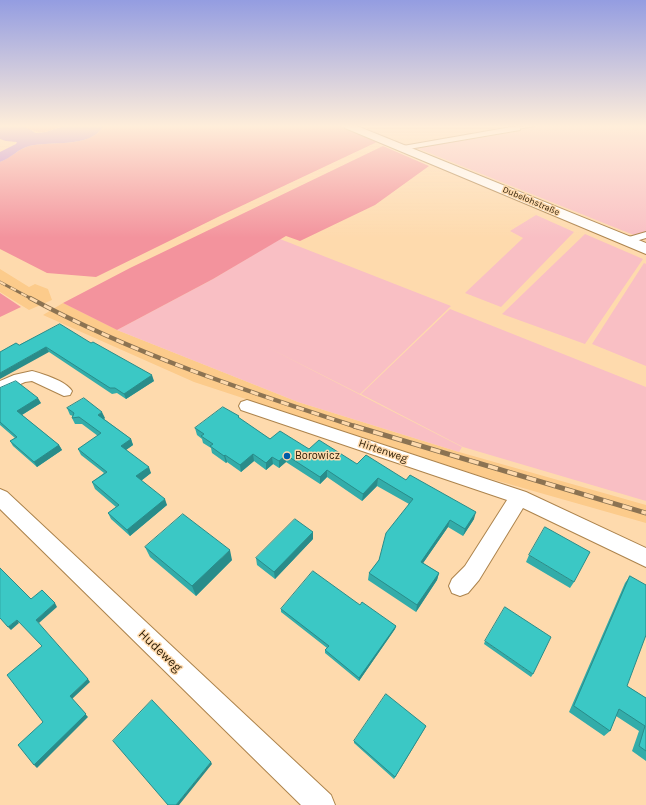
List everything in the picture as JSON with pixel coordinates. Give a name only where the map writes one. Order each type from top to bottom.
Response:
[{"type":"main road","name":"Dubelohstraße","points":[[440,164],[646,249]]},
{"type":"street","points":[[626,241],[646,235]]},
{"type":"street","points":[[0,388],[18,378],[34,375],[64,391]]},
{"type":"street","name":"Hirtenweg","points":[[247,406],[519,497],[646,558]]},
{"type":"street","name":"Hudeweg","points":[[0,497],[321,805]]},
{"type":"street","points":[[460,586],[472,572],[519,497]]},
{"type":"shaded area","points":[[0,164],[331,164],[96,277],[47,273],[0,249]]},
{"type":"shaded area","points":[[347,164],[423,164],[429,166],[375,205],[300,241],[286,236],[213,279],[117,330],[63,303],[130,268]]},
{"type":"shaded area","points":[[456,164],[646,164],[646,240]]},
{"type":"shaded area","points":[[536,215],[574,232],[501,307],[465,293],[523,238],[510,231]]},
{"type":"shaded area","points":[[585,234],[643,259],[585,344],[502,314]]},
{"type":"shaded area","points":[[280,239],[451,306],[360,394],[265,346],[462,447],[459,452],[298,402],[117,330],[213,279]]},
{"type":"shaded area","points":[[644,263],[646,264],[646,366],[592,344]]},
{"type":"shaded area","points":[[0,269],[29,287],[35,284],[48,289],[52,300],[29,310],[0,292]]},
{"type":"shaded area","points":[[0,293],[21,307],[0,317]]},
{"type":"shaded area","points":[[63,303],[117,330],[298,402],[459,452],[646,505],[646,523],[477,475],[194,382],[43,315]]},
{"type":"shaded area","points":[[450,309],[646,387],[646,501],[463,447],[361,394]]},
{"type":"building","points":[[60,324],[91,343],[93,342],[152,375],[124,394],[115,388],[110,388],[46,347],[0,373],[0,352],[16,343],[19,345]]},
{"type":"building","points":[[16,381],[38,398],[17,411],[59,445],[34,462],[10,441],[17,437],[0,422],[0,388]]},
{"type":"building","points":[[84,398],[102,412],[98,415],[131,439],[121,446],[149,467],[136,476],[165,499],[127,530],[108,513],[119,505],[92,482],[107,472],[78,449],[101,433],[79,417],[72,418],[74,413],[67,408]]},
{"type":"building","points":[[223,407],[239,416],[238,417],[270,439],[280,431],[309,449],[319,440],[357,464],[366,455],[406,480],[410,475],[476,512],[465,529],[450,520],[421,562],[439,573],[417,605],[369,573],[379,560],[386,533],[413,499],[378,478],[363,494],[327,470],[320,477],[286,455],[279,461],[272,457],[266,463],[253,454],[240,465],[210,446],[213,444],[201,436],[204,434],[195,428]]},
{"type":"building","points":[[183,514],[230,550],[192,586],[145,547]]},
{"type":"building","points":[[295,519],[313,532],[274,572],[256,558]]},
{"type":"building","points":[[545,527],[590,552],[574,582],[529,555]]},
{"type":"building","points":[[0,568],[31,599],[42,590],[55,603],[36,620],[88,679],[70,696],[86,714],[34,765],[18,745],[43,722],[7,675],[42,646],[17,620],[8,627],[0,618]]},
{"type":"building","points":[[313,571],[360,605],[362,602],[396,626],[359,678],[325,650],[329,646],[281,609]]},
{"type":"building","points":[[630,576],[646,585],[646,635],[627,686],[646,698],[646,751],[639,746],[645,726],[619,709],[610,731],[574,706]]},
{"type":"building","points":[[505,607],[551,637],[533,674],[485,641]]},
{"type":"building","points":[[386,694],[426,726],[395,777],[354,741]]},
{"type":"building","points":[[152,700],[211,762],[176,805],[168,805],[113,741]]},
{"type":"railway","points":[[0,282],[32,299]]},
{"type":"railway","points":[[30,298],[109,337],[149,354],[274,400],[357,427]]},
{"type":"railway","points":[[354,426],[646,513]]},
{"type":"place","name":"Borowicz","points":[[287,456]]}]
